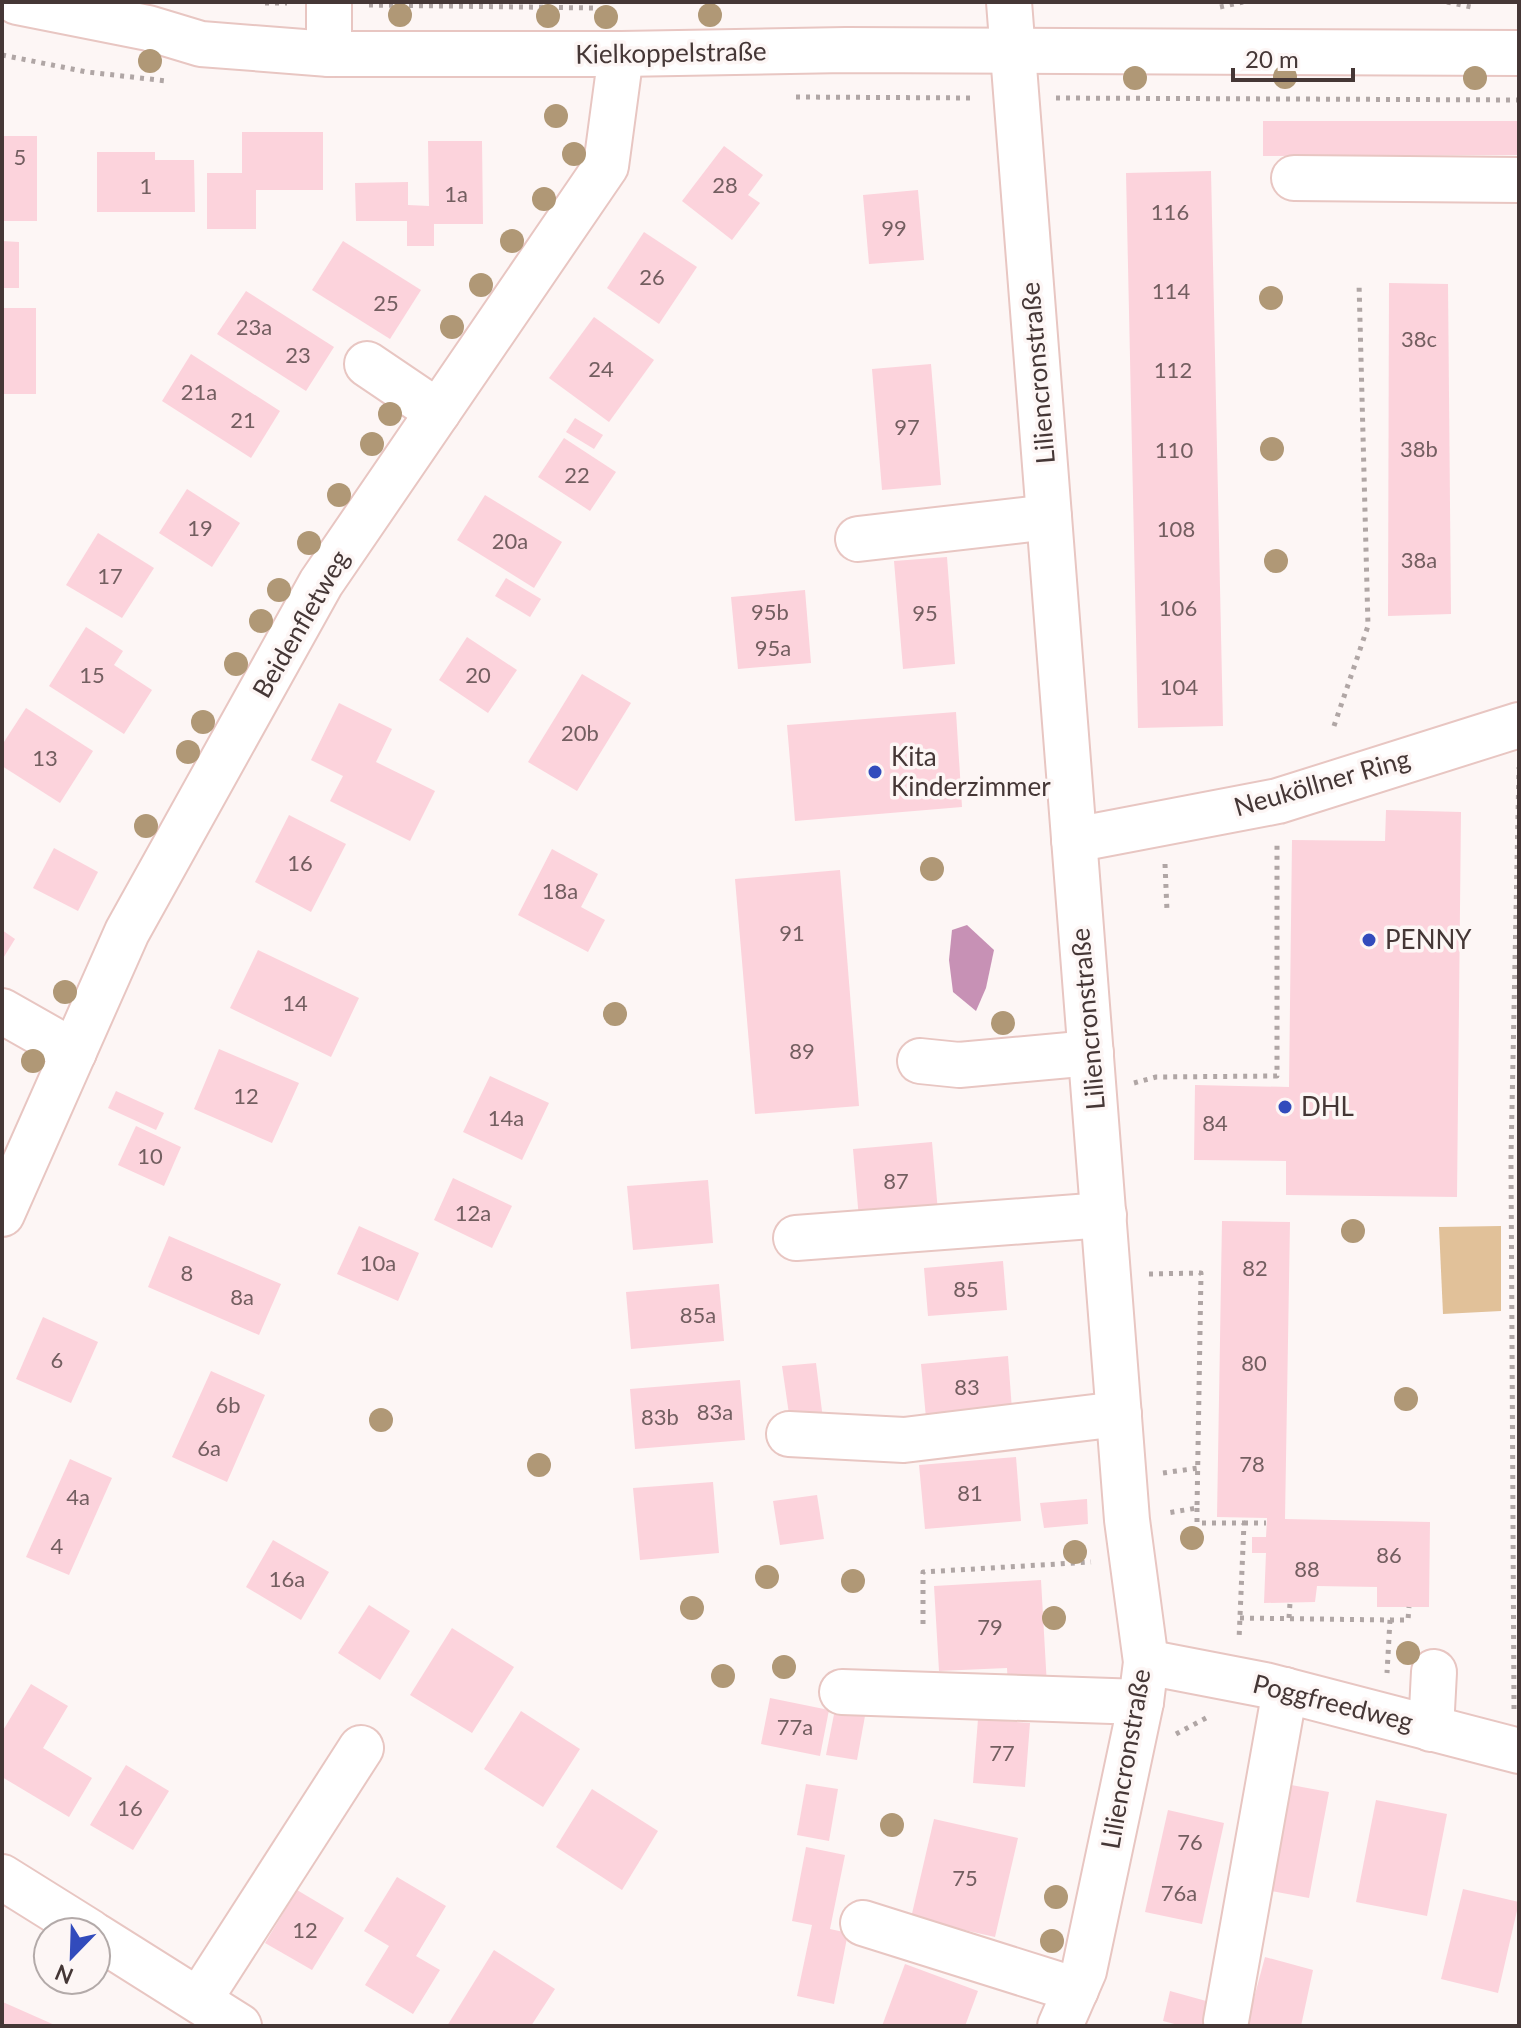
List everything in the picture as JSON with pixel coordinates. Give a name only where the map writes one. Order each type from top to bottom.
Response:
[{"type":"street","name":"Kielkoppelstraße","points":[[17,2],[148,28],[201,44],[329,54],[846,50],[1519,53]]},
{"type":"street","points":[[329,2],[329,54]]},
{"type":"street","name":"Liliencronstraße","points":[[1009,2],[1129,1540],[1143,1682],[1084,1971],[1068,2008]]},
{"type":"street","name":"Beidenfletweg","points":[[2,1214],[127,932],[321,583],[606,166],[621,54]]},
{"type":"street","points":[[1294,178],[1519,180]]},
{"type":"street","points":[[367,364],[438,412]]},
{"type":"street","points":[[858,539],[1049,517]]},
{"type":"street","name":"Neuköllner Ring","points":[[1074,840],[1278,801],[1519,725]]},
{"type":"street","points":[[2,1011],[74,1052]]},
{"type":"street","points":[[920,1061],[1093,1074]]},
{"type":"street","points":[[796,1238],[1104,1215]]},
{"type":"street","points":[[789,1434],[904,1440],[1119,1414]]},
{"type":"street","points":[[1431,1729],[1434,1672]]},
{"type":"street","points":[[1067,1676],[1143,1682]]},
{"type":"street","name":"Poggfreedweg","points":[[1143,1682],[1237,1679],[1516,1751]]},
{"type":"street","points":[[842,1692],[1143,1682]]},
{"type":"street","points":[[1226,2021],[1285,1690]]},
{"type":"street","points":[[199,2000],[361,1748]]},
{"type":"street","points":[[2,1877],[64,1916]]},
{"type":"street","points":[[863,1923],[1068,2008]]},
{"type":"street","points":[[112,1946],[239,2026]]},
{"type":"path","points":[[1334,726],[1368,626],[1359,283]]},
{"type":"path","points":[[1516,1751],[1516,1304],[1511,1157],[1519,758]]},
{"type":"path","points":[[1093,1074],[1277,1076],[1278,829]]},
{"type":"path","points":[[1164,850],[1167,911]]},
{"type":"path","points":[[1511,1157],[1519,1157]]},
{"type":"path","points":[[1108,1274],[1201,1273],[1197,1523],[1266,1523]]},
{"type":"path","points":[[923,1624],[923,1572],[1129,1540],[1197,1508]]},
{"type":"path","points":[[1237,1679],[1244,1523]]},
{"type":"path","points":[[1289,1618],[1290,1603]]},
{"type":"path","points":[[1240,1618],[1408,1620],[1409,1607]]},
{"type":"path","points":[[1385,1716],[1390,1620]]},
{"type":"path","points":[[1129,1760],[1211,1715]]},
{"type":"shaded area","points":[[967,925],[994,950],[986,988],[976,1011],[953,992],[949,960],[952,930]]},
{"type":"shaded area","points":[[1501,1226],[1501,1311],[1443,1314],[1439,1227]]},
{"type":"building","points":[[1263,121],[1519,121],[1519,155],[1263,156]]},
{"type":"building","points":[[242,132],[323,132],[323,190],[256,190],[256,229],[207,229],[207,173],[242,173]]},
{"type":"building","points":[[2,136],[37,136],[37,221],[2,221]]},
{"type":"building","points":[[428,141],[482,141],[483,224],[434,224],[434,246],[407,246],[407,221],[356,221],[355,183],[408,182],[408,205],[429,206]]},
{"type":"building","points":[[724,146],[763,175],[748,195],[760,203],[732,240],[682,201]]},
{"type":"building","points":[[97,152],[155,152],[155,160],[194,160],[195,212],[97,212]]},
{"type":"building","points":[[1211,171],[1223,726],[1138,728],[1126,173]]},
{"type":"building","points":[[918,190],[924,260],[869,264],[863,195]]},
{"type":"building","points":[[644,232],[697,267],[659,324],[607,288]]},
{"type":"building","points":[[2,241],[19,242],[19,288],[2,288]]},
{"type":"building","points":[[343,241],[421,290],[390,339],[312,290]]},
{"type":"building","points":[[1389,283],[1448,284],[1451,614],[1388,616]]},
{"type":"building","points":[[246,291],[334,347],[306,391],[217,334]]},
{"type":"building","points":[[2,308],[36,308],[36,394],[2,394]]},
{"type":"building","points":[[594,317],[654,360],[609,422],[549,378]]},
{"type":"building","points":[[191,354],[280,411],[251,458],[162,401]]},
{"type":"building","points":[[931,364],[941,485],[882,490],[872,369]]},
{"type":"building","points":[[575,418],[603,435],[594,449],[566,432]]},
{"type":"building","points":[[564,438],[616,472],[590,511],[538,477]]},
{"type":"building","points":[[187,489],[240,523],[212,567],[159,533]]},
{"type":"building","points":[[485,495],[562,542],[534,588],[457,540]]},
{"type":"building","points":[[98,533],[154,568],[122,618],[66,585]]},
{"type":"building","points":[[947,557],[955,664],[903,669],[894,561]]},
{"type":"building","points":[[506,578],[541,599],[530,617],[495,596]]},
{"type":"building","points":[[805,590],[811,663],[738,669],[731,597]]},
{"type":"building","points":[[86,627],[123,651],[114,665],[152,690],[124,734],[49,686]]},
{"type":"building","points":[[467,637],[517,670],[488,713],[439,680]]},
{"type":"building","points":[[582,674],[631,703],[577,791],[528,762]]},
{"type":"building","points":[[339,703],[392,729],[376,762],[435,791],[410,841],[330,801],[343,776],[311,760]]},
{"type":"building","points":[[26,708],[93,751],[60,803],[2,766],[2,745]]},
{"type":"building","name":"Kita Kinderzimmer","points":[[956,712],[962,807],[795,821],[787,725]]},
{"type":"building","points":[[1386,810],[1461,812],[1457,1197],[1286,1195],[1286,1161],[1194,1160],[1195,1085],[1289,1087],[1292,840],[1385,841]]},
{"type":"building","points":[[289,815],[346,844],[311,912],[255,882]]},
{"type":"building","points":[[54,848],[98,872],[78,911],[33,888]]},
{"type":"building","points":[[552,849],[598,874],[581,907],[605,920],[588,952],[518,915]]},
{"type":"building","points":[[840,870],[859,1106],[755,1114],[735,879]]},
{"type":"building","points":[[2,930],[15,939],[2,960]]},
{"type":"building","points":[[258,950],[359,998],[331,1057],[230,1008]]},
{"type":"building","points":[[219,1049],[299,1083],[272,1143],[194,1109]]},
{"type":"building","points":[[490,1076],[549,1103],[522,1160],[463,1132]]},
{"type":"building","points":[[116,1091],[164,1113],[156,1130],[108,1108]]},
{"type":"building","points":[[136,1126],[181,1147],[164,1186],[118,1165]]},
{"type":"building","points":[[932,1142],[938,1212],[859,1219],[853,1149]]},
{"type":"building","points":[[453,1178],[512,1206],[492,1248],[434,1220]]},
{"type":"building","points":[[708,1180],[713,1243],[633,1250],[627,1186]]},
{"type":"building","points":[[1222,1221],[1290,1222],[1285,1519],[1430,1522],[1429,1607],[1377,1607],[1377,1587],[1317,1586],[1315,1602],[1264,1603],[1266,1553],[1252,1553],[1252,1537],[1266,1537],[1267,1518],[1217,1517]]},
{"type":"building","points":[[359,1226],[419,1253],[398,1301],[337,1274]]},
{"type":"building","points":[[169,1236],[281,1284],[259,1335],[148,1287]]},
{"type":"building","points":[[1003,1261],[1007,1310],[928,1316],[924,1268]]},
{"type":"building","points":[[719,1284],[724,1341],[631,1349],[626,1292]]},
{"type":"building","points":[[43,1317],[98,1342],[71,1403],[16,1379]]},
{"type":"building","points":[[1008,1356],[1012,1410],[926,1418],[921,1364]]},
{"type":"building","points":[[816,1363],[823,1419],[790,1421],[782,1366]]},
{"type":"building","points":[[211,1371],[265,1395],[227,1482],[172,1457]]},
{"type":"building","points":[[740,1380],[745,1440],[635,1449],[630,1389]]},
{"type":"building","points":[[1016,1457],[1021,1521],[925,1529],[919,1465]]},
{"type":"building","points":[[70,1459],[112,1478],[69,1575],[26,1557]]},
{"type":"building","points":[[713,1482],[719,1553],[640,1560],[633,1488]]},
{"type":"building","points":[[817,1495],[824,1539],[780,1545],[773,1501]]},
{"type":"building","points":[[1087,1499],[1088,1524],[1044,1528],[1040,1503]]},
{"type":"building","points":[[273,1540],[329,1572],[301,1620],[246,1587]]},
{"type":"building","points":[[1041,1580],[1047,1686],[1008,1688],[1007,1668],[939,1671],[934,1586]]},
{"type":"building","points":[[369,1605],[410,1631],[380,1680],[338,1653]]},
{"type":"building","points":[[452,1628],[514,1667],[472,1733],[410,1695]]},
{"type":"building","points":[[31,1684],[68,1706],[43,1748],[92,1778],[69,1817],[2,1777],[2,1732]]},
{"type":"building","points":[[770,1698],[829,1710],[820,1756],[761,1744]]},
{"type":"building","points":[[837,1699],[867,1705],[857,1760],[826,1755]]},
{"type":"building","points":[[521,1711],[580,1749],[543,1807],[484,1769]]},
{"type":"building","points":[[978,1719],[1030,1723],[1025,1787],[973,1783]]},
{"type":"building","points":[[126,1765],[169,1791],[133,1850],[90,1825]]},
{"type":"building","points":[[1275,1782],[1329,1792],[1309,1898],[1255,1888]]},
{"type":"building","points":[[806,1784],[838,1789],[829,1841],[797,1835]]},
{"type":"building","points":[[592,1789],[658,1831],[622,1890],[556,1847]]},
{"type":"building","points":[[1376,1800],[1447,1814],[1427,1916],[1356,1902]]},
{"type":"building","points":[[1168,1810],[1224,1823],[1202,1924],[1145,1912]]},
{"type":"building","points":[[934,1819],[1018,1838],[995,1937],[911,1918]]},
{"type":"building","points":[[806,1847],[845,1855],[830,1929],[848,1933],[834,2004],[797,1996],[812,1925],[792,1921]]},
{"type":"building","points":[[397,1877],[446,1906],[416,1956],[440,1970],[413,2014],[365,1985],[389,1946],[364,1931]]},
{"type":"building","points":[[1463,1889],[1519,1902],[1498,1993],[1441,1979]]},
{"type":"building","points":[[297,1890],[344,1918],[312,1970],[265,1943]]},
{"type":"building","points":[[494,1950],[555,1989],[531,2026],[447,2026]]},
{"type":"building","points":[[1265,1957],[1313,1970],[1301,2026],[1247,2024]]},
{"type":"building","points":[[905,1964],[978,1991],[965,2026],[882,2026]]},
{"type":"building","points":[[1170,1991],[1217,2004],[1210,2026],[1182,2026],[1163,2021]]},
{"type":"building","points":[[2,2002],[5,2003],[57,2026],[2,2026]]},
{"type":"place","name":"Kita Kinderzimmer","points":[[875,772]]},
{"type":"place","name":"PENNY","points":[[1369,940]]},
{"type":"place","name":"DHL","points":[[1285,1107]]}]
